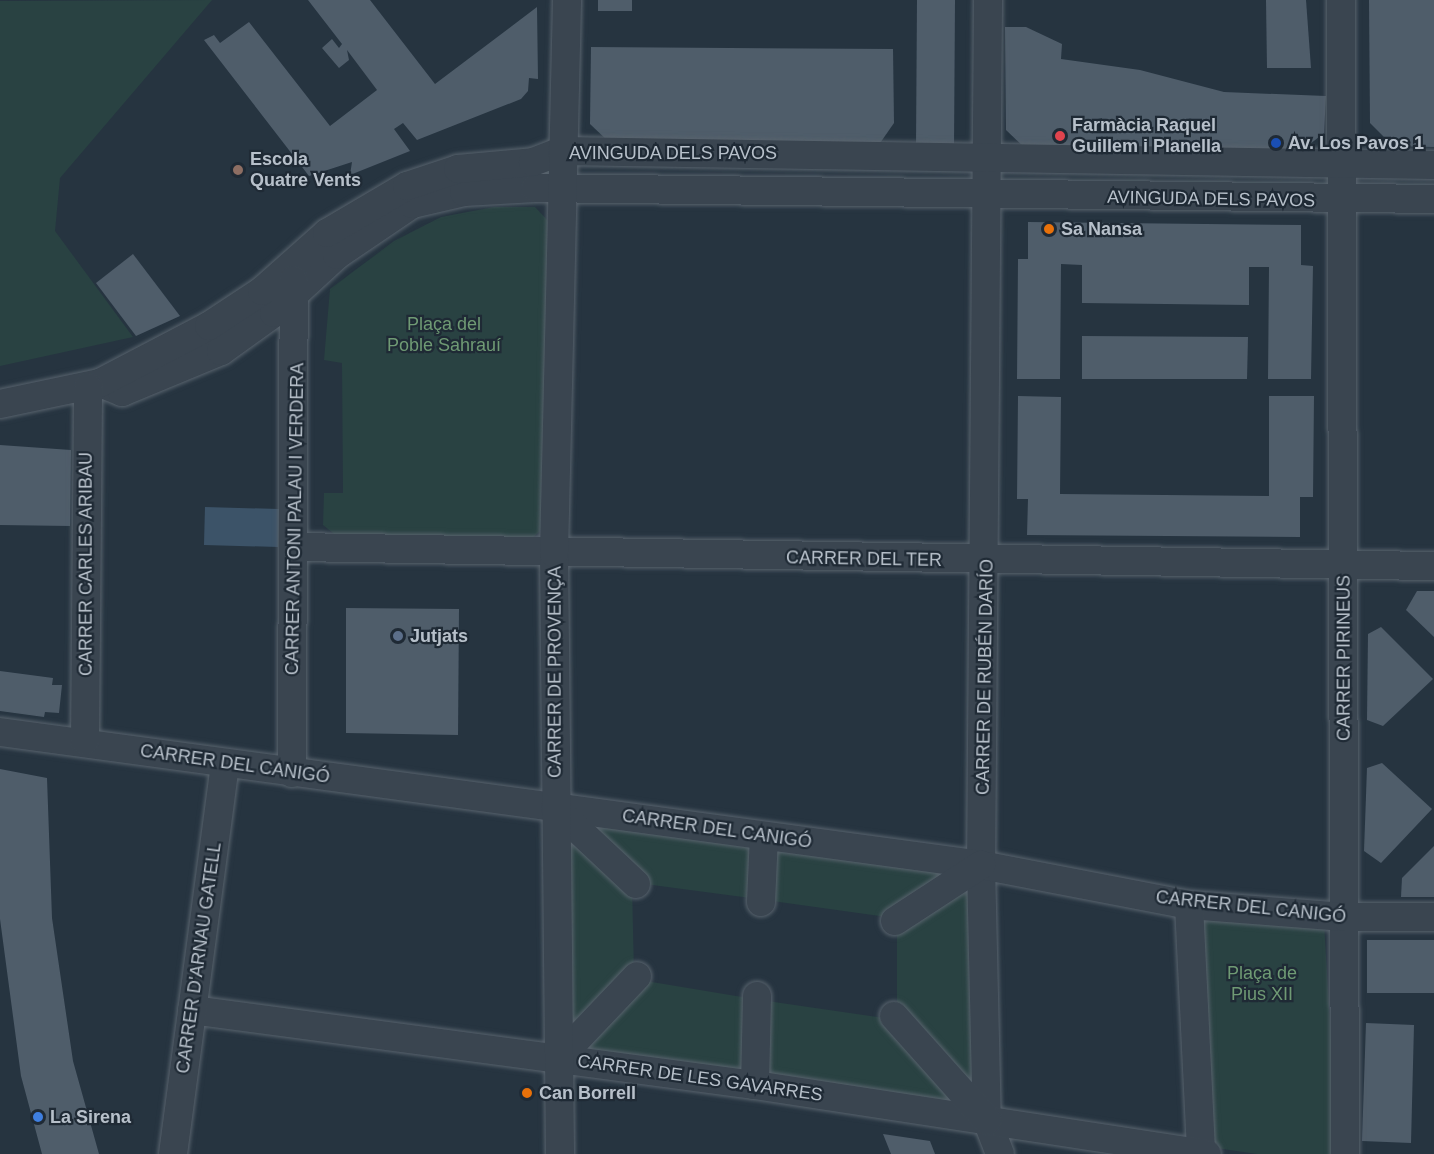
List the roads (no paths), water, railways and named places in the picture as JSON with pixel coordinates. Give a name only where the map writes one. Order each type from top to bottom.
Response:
[{"type":"street","name":"CARRER DE PROVENÇA","points":[[560,1154],[554,554],[567,0]]},
{"type":"street","points":[[988,0],[986,157],[988,197]]},
{"type":"street","name":"CARRER PIRINEUS","points":[[1341,0],[1345,163],[1343,200],[1345,1154]]},
{"type":"street","name":"AVINGUDA DELS PAVOS","points":[[0,404],[94,385],[122,392],[220,351],[294,279],[327,232],[407,186],[458,170],[533,162],[562,151],[1434,165]]},
{"type":"street","name":"AVINGUDA DELS PAVOS","points":[[294,279],[337,255],[412,204],[464,192],[562,189],[988,197],[1434,199]]},
{"type":"street","name":"CARRER DE RUBÉN DARÍO","points":[[988,197],[987,561],[981,865],[987,1120],[1000,1154]]},
{"type":"street","name":"CARRER ANTONI PALAU I VERDERA","points":[[292,772],[295,547],[294,279]]},
{"type":"street","name":"CARRER CARLES ARIBAU","points":[[85,741],[94,385]]},
{"type":"street","name":"CARRER DEL TER","points":[[295,547],[554,554],[1434,566]]},
{"type":"street","name":"CARRER DEL CANIGÓ","points":[[0,732],[85,741],[225,763],[981,865],[1189,905],[1344,917],[1434,918]]},
{"type":"street","name":"CARRER D'ARNAU GATELL","points":[[173,1154],[225,763]]},
{"type":"street","points":[[555,808],[636,884]]},
{"type":"street","points":[[761,902],[764,836]]},
{"type":"street","points":[[895,921],[981,865]]},
{"type":"street","points":[[1189,905],[1204,1154]]},
{"type":"street","points":[[559,1058],[637,976]]},
{"type":"street","points":[[755,1085],[757,996]]},
{"type":"street","name":"CARRER DE LES GAVARRES","points":[[192,1010],[755,1085],[1204,1154]]},
{"type":"street","points":[[894,1016],[987,1120]]},
{"type":"water","points":[[205,507],[279,509],[278,547],[204,545]]},
{"type":"place","name":"Farmàcia Raquel Guillem i Planella","points":[[1060,136]]},
{"type":"place","name":"Av. Los Pavos 1","points":[[1276,143]]},
{"type":"place","name":"Escola Quatre Vents","points":[[238,170]]},
{"type":"place","name":"Sa Nansa","points":[[1049,229]]},
{"type":"place","name":"Jutjats","points":[[398,636]]},
{"type":"place","name":"Can Borrell","points":[[527,1093]]},
{"type":"place","name":"La Sirena","points":[[38,1117]]},
{"type":"park label","name":"Plaça del Poble Sahrauí","points":[[444,335]]},
{"type":"park label","name":"Plaça de Pius XII","points":[[1262,984]]}]
